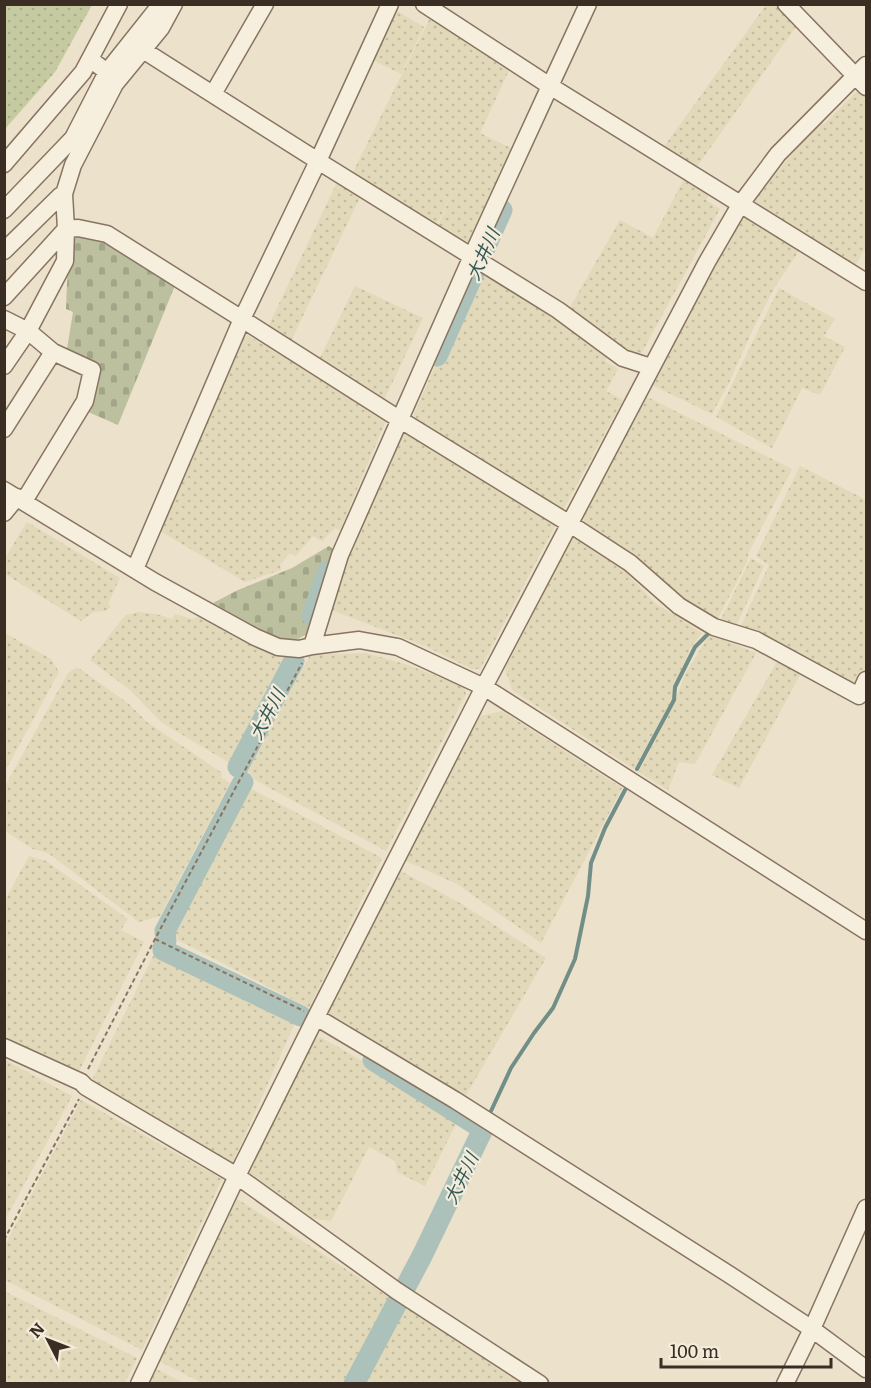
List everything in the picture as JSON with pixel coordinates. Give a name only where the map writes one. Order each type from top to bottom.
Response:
[{"type":"street","points":[[4,164],[82,72],[119,4]]},
{"type":"street","points":[[4,366],[28,330],[65,261],[64,194],[73,165],[76,145],[106,72],[161,4]]},
{"type":"street","points":[[4,210],[76,145],[115,84],[161,28],[174,4]]},
{"type":"street","points":[[213,94],[265,4]]},
{"type":"street","points":[[135,569],[242,319],[390,4]]},
{"type":"street","points":[[424,4],[550,86],[867,282]]},
{"type":"street","points":[[312,646],[340,555],[472,256],[588,4]]},
{"type":"street","points":[[139,1383],[237,1176],[316,1017],[484,687],[706,262],[740,205],[778,154],[863,76],[786,4]]},
{"type":"street","points":[[143,50],[558,310],[623,358],[651,367]]},
{"type":"street","points":[[90,59],[106,72]]},
{"type":"street","points":[[4,251],[64,194]]},
{"type":"street","points":[[4,297],[66,229],[78,228],[107,234],[570,524],[630,563],[679,606],[714,627],[756,640],[863,699],[867,680]]},
{"type":"street","points":[[4,319],[28,330],[53,352],[92,370],[85,401],[4,513]]},
{"type":"street","points":[[4,429],[53,352]]},
{"type":"street","points":[[15,496],[135,569],[255,637],[278,647],[299,649],[359,640],[398,647],[484,687],[867,931]]},
{"type":"street","points":[[316,1017],[455,1100],[720,1269],[812,1329],[867,1369]]},
{"type":"street","points":[[4,1047],[83,1085],[237,1176],[400,1293],[540,1383]]},
{"type":"street","points":[[785,1383],[867,1208]]},
{"type":"path","points":[[4,1240],[155,939],[312,646]]},
{"type":"path","points":[[155,939],[316,1017]]},
{"type":"shaded area","points":[[766,5],[778,5],[798,24],[696,168],[663,148]]},
{"type":"shaded area","points":[[397,11],[424,27],[401,74],[373,60]]},
{"type":"shaded area","points":[[430,18],[510,68],[480,133],[513,149],[468,249],[436,230],[454,189],[435,229],[351,176]]},
{"type":"shaded area","points":[[860,88],[866,94],[866,247],[852,271],[756,208],[754,199],[820,121],[824,124]]},
{"type":"shaded area","points":[[685,177],[710,192],[706,200],[720,209],[640,356],[621,349],[569,309],[620,220],[653,238]]},
{"type":"shaded area","points":[[338,180],[361,195],[290,343],[267,329]]},
{"type":"shaded area","points":[[749,217],[799,251],[776,285],[712,414],[652,385],[723,247],[740,220]]},
{"type":"shaded area","points":[[479,267],[609,353],[605,361],[618,369],[606,391],[623,400],[562,512],[417,421],[414,414]]},
{"type":"shaded area","points":[[355,286],[423,318],[384,400],[319,360]]},
{"type":"shaded area","points":[[779,288],[835,319],[824,336],[845,347],[820,395],[802,388],[772,448],[716,417]]},
{"type":"shaded area","points":[[244,333],[387,418],[340,530],[335,528],[322,541],[313,536],[296,556],[290,553],[280,565],[281,570],[245,582],[157,529]]},
{"type":"shaded area","points":[[647,397],[792,469],[715,624],[585,525],[583,517]]},
{"type":"shaded area","points":[[408,430],[557,522],[480,669],[472,669],[425,646],[329,609],[347,556],[401,434]]},
{"type":"shaded area","points":[[800,466],[866,500],[866,669],[860,683],[852,687],[739,630],[769,565],[756,556]]},
{"type":"shaded area","points":[[27,522],[120,578],[108,604],[111,607],[105,611],[94,612],[81,621],[5,574],[5,558]]},
{"type":"shaded area","points":[[577,536],[612,558],[655,603],[702,633],[691,647],[674,687],[672,700],[634,769],[512,690],[505,669],[572,539]]},
{"type":"shaded area","points":[[751,558],[764,566],[735,628],[719,623]]},
{"type":"shaded area","points":[[138,612],[172,619],[175,614],[192,619],[202,616],[251,645],[292,660],[236,767],[161,722],[130,690],[90,660],[126,615]]},
{"type":"shaded area","points":[[5,633],[51,659],[59,672],[5,771]]},
{"type":"shaded area","points":[[710,634],[756,653],[695,764],[679,762],[668,790],[639,772],[676,699],[685,674]]},
{"type":"shaded area","points":[[366,653],[408,665],[464,687],[466,694],[386,851],[255,780],[248,771],[310,655]]},
{"type":"shaded area","points":[[777,662],[801,673],[739,788],[712,775]]},
{"type":"shaded area","points":[[76,668],[129,704],[147,722],[222,773],[221,777],[230,783],[160,916],[139,922],[48,853],[33,849],[5,831],[5,786],[68,673]]},
{"type":"shaded area","points":[[502,711],[622,788],[541,943],[457,884],[402,859],[477,717]]},
{"type":"shaded area","points":[[246,786],[382,858],[309,1008],[178,940],[173,923]]},
{"type":"shaded area","points":[[29,856],[46,861],[128,919],[121,930],[144,942],[78,1073],[5,1042],[4,902]]},
{"type":"shaded area","points":[[399,870],[460,903],[546,958],[465,1097],[330,1020],[328,1006]]},
{"type":"shaded area","points":[[157,948],[295,1023],[232,1164],[92,1080]]},
{"type":"shaded area","points":[[320,1037],[460,1116],[425,1186],[397,1172],[395,1161],[369,1147],[331,1221],[315,1219],[253,1178],[249,1171],[310,1042]]},
{"type":"shaded area","points":[[5,1060],[72,1096],[5,1220]]},
{"type":"shaded area","points":[[81,1100],[222,1179],[142,1350],[5,1280],[5,1245]]},
{"type":"shaded area","points":[[236,1198],[389,1297],[345,1383],[202,1383],[157,1360]]},
{"type":"shaded area","points":[[4,1291],[137,1358],[125,1383],[5,1383]]},
{"type":"shaded area","points":[[402,1303],[525,1384],[361,1384]]},
{"type":"shaded area","points":[[156,1369],[184,1383],[149,1383]]},
{"type":"green space","points":[[5,4],[92,5],[55,72],[5,129]]},
{"type":"green space","points":[[89,233],[176,283],[118,425],[86,411],[96,365],[66,355],[73,312],[66,309],[69,237]]},
{"type":"green space","points":[[329,546],[333,549],[312,608],[312,619],[307,634],[294,641],[272,636],[213,603],[292,568]]},
{"type":"waterway","name":"大井川","points":[[437,356],[502,210]]},
{"type":"waterway","name":"大井川","points":[[312,615],[328,571]]},
{"type":"waterway","points":[[637,769],[674,700],[675,687],[695,647],[707,635]]},
{"type":"waterway","name":"大井川","points":[[238,767],[294,661]]},
{"type":"waterway","name":"大井川","points":[[166,941],[165,931],[243,782]]},
{"type":"waterway","points":[[491,1111],[511,1068],[553,1008],[575,959],[588,896],[591,863],[605,828],[625,790]]},
{"type":"waterway","name":"大井川","points":[[163,948],[301,1016]]},
{"type":"waterway","name":"大井川","points":[[354,1384],[422,1256],[483,1129],[373,1060]]}]
